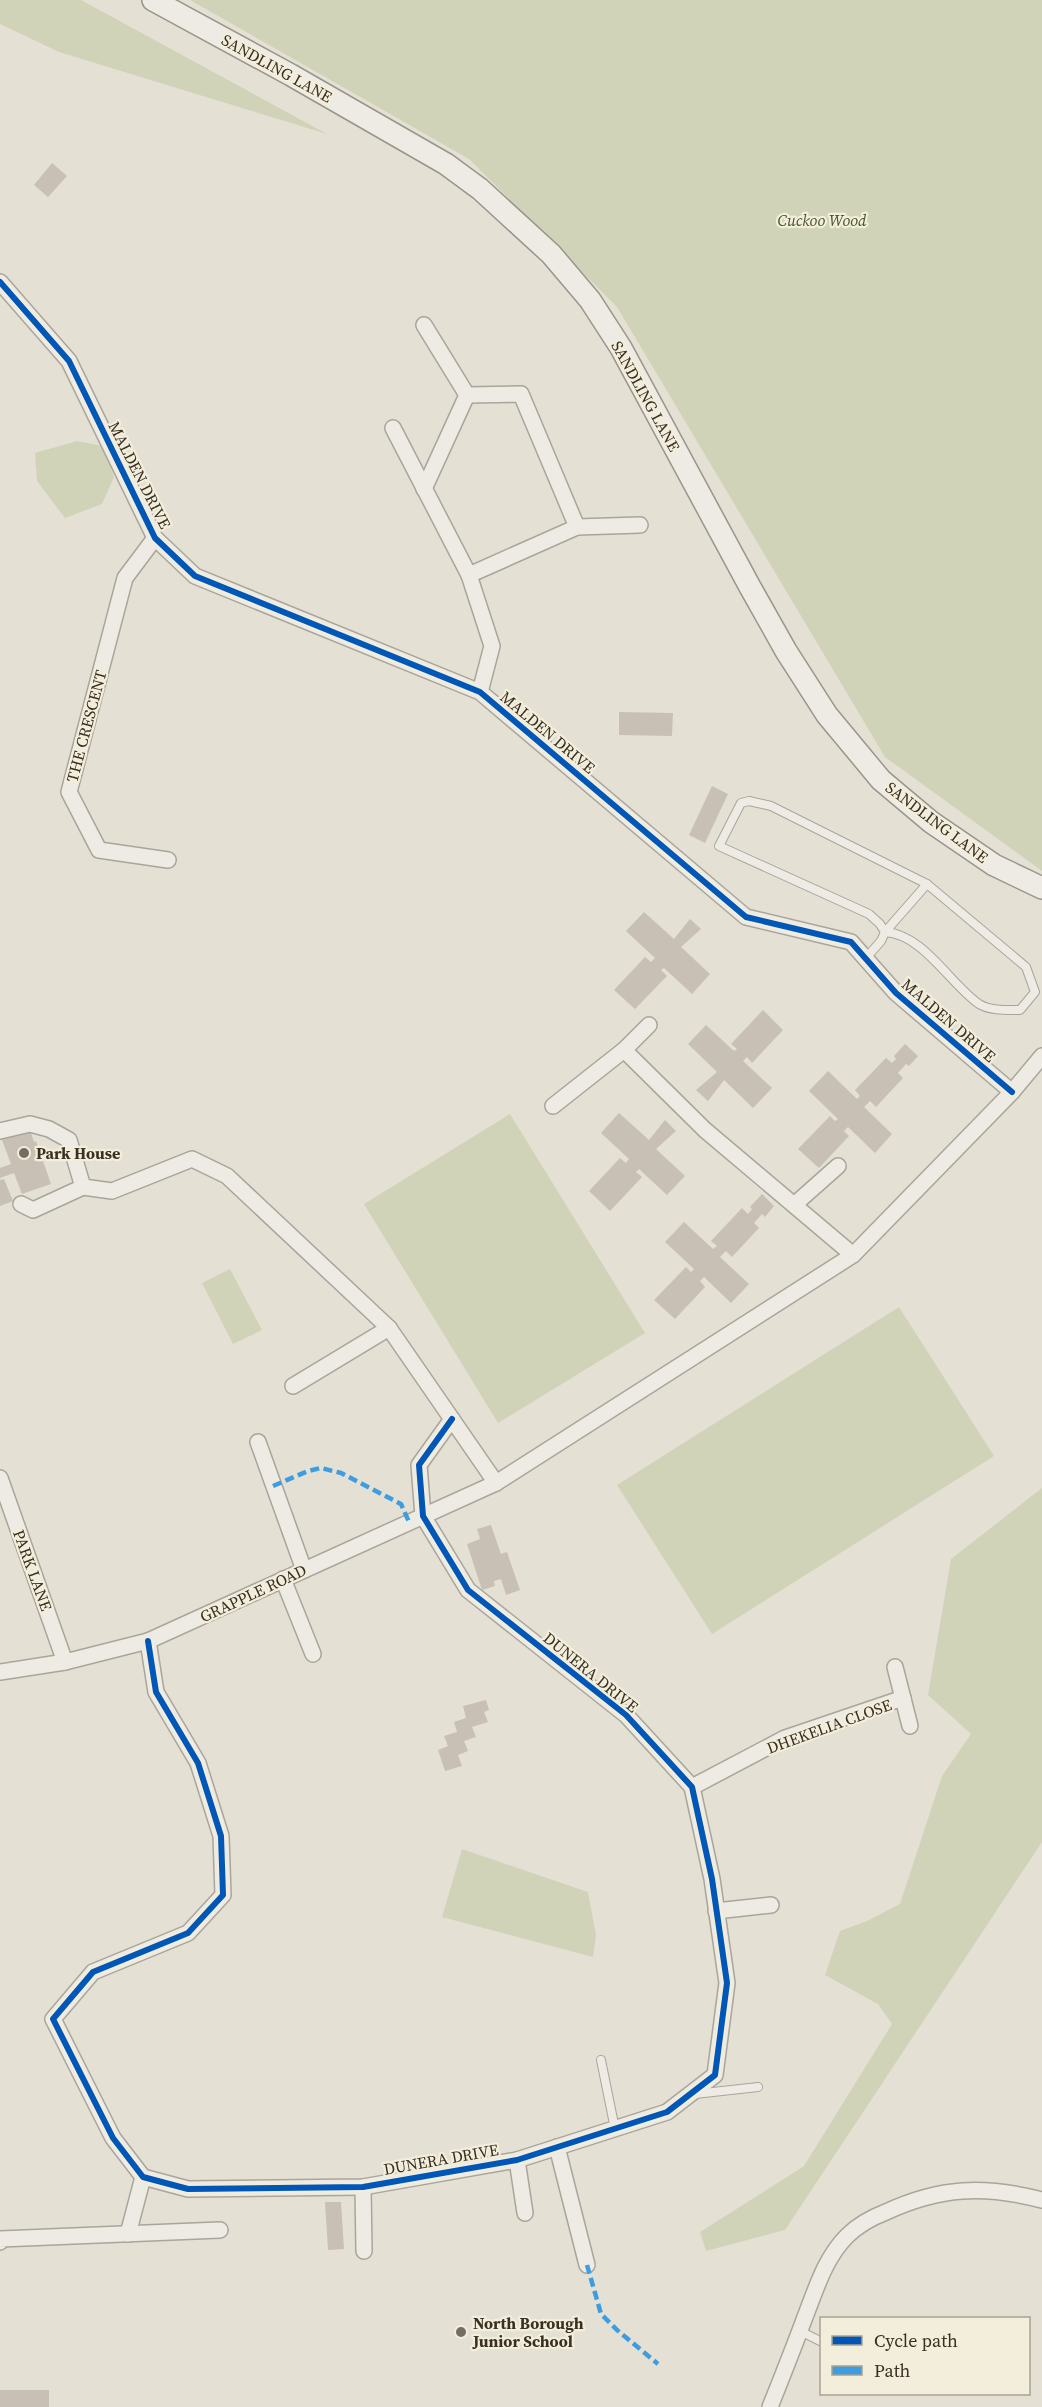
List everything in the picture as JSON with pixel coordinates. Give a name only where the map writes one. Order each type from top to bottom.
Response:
[{"type":"street","name":"SANDLING LANE","points":[[153,0],[291,75],[446,164],[480,189],[551,254],[590,300],[621,348],[755,597],[827,715],[880,780],[931,822],[994,865],[1042,888]]},
{"type":"street","name":"MALDEN DRIVE","points":[[0,282],[69,362],[155,538],[195,576],[480,692],[746,917],[851,942],[896,993],[1012,1092]]},
{"type":"street","points":[[424,325],[467,395]]},
{"type":"street","points":[[467,395],[521,393],[577,527]]},
{"type":"street","points":[[424,489],[467,395]]},
{"type":"street","points":[[393,428],[469,575],[492,646],[480,692]]},
{"type":"street","points":[[469,575],[577,527],[640,525]]},
{"type":"street","name":"THE CRESCENT","points":[[155,538],[125,578],[69,792],[99,850],[168,860]]},
{"type":"street","points":[[553,1106],[624,1050],[649,1025]]},
{"type":"street","points":[[624,1050],[705,1130],[853,1255]]},
{"type":"street","name":"GRAPPLE ROAD","points":[[0,1672],[65,1662],[148,1641],[496,1483],[853,1255],[1012,1092],[1042,1056]]},
{"type":"street","points":[[0,1131],[30,1124],[49,1129],[69,1140],[83,1187]]},
{"type":"street","points":[[21,1204],[33,1210],[83,1187],[112,1191],[192,1159],[227,1176],[388,1328],[496,1483]]},
{"type":"street","points":[[794,1205],[838,1166]]},
{"type":"street","points":[[293,1386],[388,1328]]},
{"type":"street","points":[[423,1516],[418,1465],[452,1419]]},
{"type":"street","points":[[258,1442],[304,1570]]},
{"type":"street","name":"PARK LANE","points":[[0,1478],[65,1662]]},
{"type":"street","name":"DUNERA DRIVE","points":[[142,2177],[188,2189],[363,2187],[517,2160],[667,2112],[715,2075],[727,1983],[716,1911],[692,1787],[626,1715],[468,1590],[423,1516]]},
{"type":"street","points":[[284,1579],[313,1654]]},
{"type":"street","points":[[128,2234],[142,2177],[113,2138],[53,2019],[93,1972],[188,1933],[223,1895],[221,1836],[198,1763],[156,1692],[148,1641]]},
{"type":"street","name":"DHEKELIA CLOSE","points":[[895,1666],[910,1726]]},
{"type":"street","name":"DHEKELIA CLOSE","points":[[692,1787],[785,1738],[903,1698]]},
{"type":"street","points":[[716,1911],[771,1905]]},
{"type":"street","points":[[557,2147],[587,2265]]},
{"type":"street","points":[[517,2160],[525,2213]]},
{"type":"street","points":[[363,2187],[364,2251]]},
{"type":"street","points":[[770,2407],[825,2266],[847,2235],[875,2216],[905,2203],[945,2191],[977,2189],[1010,2191],[1042,2200]]},
{"type":"street","points":[[0,2242],[0,2239],[220,2230]]},
{"type":"lane","points":[[749,801],[771,806],[927,884],[1026,967],[1035,992],[1020,1010],[981,1005],[912,942],[896,933],[885,932],[869,914],[719,846],[741,803],[749,801]]},
{"type":"lane","points":[[865,958],[927,884]]},
{"type":"lane","points":[[601,2060],[615,2129]]},
{"type":"lane","points":[[690,2094],[758,2087]]},
{"type":"lane","points":[[800,2331],[820,2341]]},
{"type":"green space","points":[[0,0],[81,0],[327,134],[59,52],[0,24]]},
{"type":"green space","name":"Cuckoo Wood","points":[[190,0],[1042,0],[1042,871],[885,757],[617,307],[469,159]]},
{"type":"green space","points":[[77,441],[103,446],[114,477],[102,504],[65,518],[37,481],[35,453]]},
{"type":"green space","points":[[510,1114],[645,1333],[498,1423],[364,1204]]},
{"type":"green space","points":[[230,1269],[262,1330],[233,1344],[202,1283]]},
{"type":"green space","points":[[899,1307],[994,1456],[712,1634],[617,1485]]},
{"type":"green space","points":[[1042,1488],[1042,1842],[785,2230],[706,2251],[700,2232],[804,2166],[892,2024],[878,2004],[825,1975],[840,1931],[867,1921],[900,1904],[942,1776],[971,1734],[928,1695],[951,1559]]},
{"type":"green space","points":[[462,1849],[588,1892],[596,1935],[593,1957],[442,1917]]},
{"type":"building","points":[[52,163],[67,176],[48,197],[34,185]]},
{"type":"building","points":[[619,712],[673,713],[672,736],[619,735]]},
{"type":"building","points":[[712,786],[728,794],[705,843],[689,835]]},
{"type":"building","points":[[644,912],[674,939],[690,919],[701,929],[681,947],[710,974],[692,994],[664,968],[661,970],[667,976],[635,1009],[614,990],[645,957],[651,962],[655,958],[626,931]]},
{"type":"building","points":[[763,1010],[783,1030],[752,1063],[747,1057],[743,1061],[772,1088],[753,1108],[724,1080],[708,1101],[696,1090],[717,1072],[688,1044],[706,1025],[734,1051],[737,1049],[731,1044]]},
{"type":"building","points":[[905,1044],[918,1056],[898,1073],[903,1078],[876,1107],[870,1101],[864,1107],[892,1134],[875,1153],[848,1127],[844,1131],[849,1136],[819,1168],[798,1149],[830,1116],[835,1121],[838,1119],[809,1091],[828,1071],[857,1099],[860,1096],[855,1090],[886,1058],[892,1063],[896,1059],[894,1056]]},
{"type":"building","points":[[619,1113],[649,1140],[665,1120],[676,1131],[656,1149],[685,1176],[667,1195],[639,1169],[636,1172],[642,1177],[610,1211],[589,1191],[620,1158],[626,1163],[629,1159],[601,1133]]},
{"type":"building","name":"Park House","points":[[30,1130],[51,1184],[22,1194],[14,1173],[0,1178],[0,1168],[11,1164],[2,1140]]},
{"type":"building","name":"Park House","points":[[4,1179],[13,1201],[0,1206],[0,1180]]},
{"type":"building","points":[[762,1194],[774,1206],[765,1217],[762,1214],[754,1223],[759,1228],[732,1257],[726,1251],[720,1257],[749,1284],[731,1303],[704,1277],[700,1281],[705,1287],[675,1319],[654,1300],[686,1267],[691,1272],[694,1269],[665,1242],[684,1222],[713,1249],[717,1246],[711,1241],[742,1208],[748,1214],[752,1209],[750,1207]]},
{"type":"building","points":[[491,1525],[501,1554],[507,1552],[520,1590],[506,1595],[501,1579],[494,1581],[495,1586],[482,1590],[467,1544],[480,1539],[477,1529]]},
{"type":"building","points":[[486,1700],[489,1710],[484,1712],[488,1722],[472,1727],[476,1737],[464,1741],[468,1751],[458,1755],[462,1766],[445,1771],[438,1750],[448,1746],[444,1736],[457,1732],[454,1722],[466,1718],[463,1706]]},
{"type":"building","points":[[325,2202],[341,2202],[344,2249],[328,2250]]},
{"type":"building","points":[[0,2390],[49,2390],[49,2407],[0,2407]]},
{"type":"marked path","points":[[273,1486],[321,1468],[341,1473],[401,1504],[409,1522]]},
{"type":"marked path","points":[[587,2265],[601,2314],[658,2364]]},
{"type":"cycle path","points":[[0,282],[69,361],[155,538],[195,576],[480,692],[746,917],[851,942],[896,993],[1012,1092]]},
{"type":"cycle path","points":[[148,1641],[156,1692],[198,1763],[221,1836],[223,1895],[188,1933],[93,1972],[53,2019],[113,2138],[143,2177],[188,2189],[363,2187],[517,2160],[667,2112],[715,2075],[727,1983],[712,1879],[692,1787],[626,1715],[468,1590],[423,1516],[419,1465],[452,1419]]},
{"type":"place","name":"Park House","points":[[24,1153]]},
{"type":"place","name":"North Borough Junior School","points":[[461,2332]]}]
